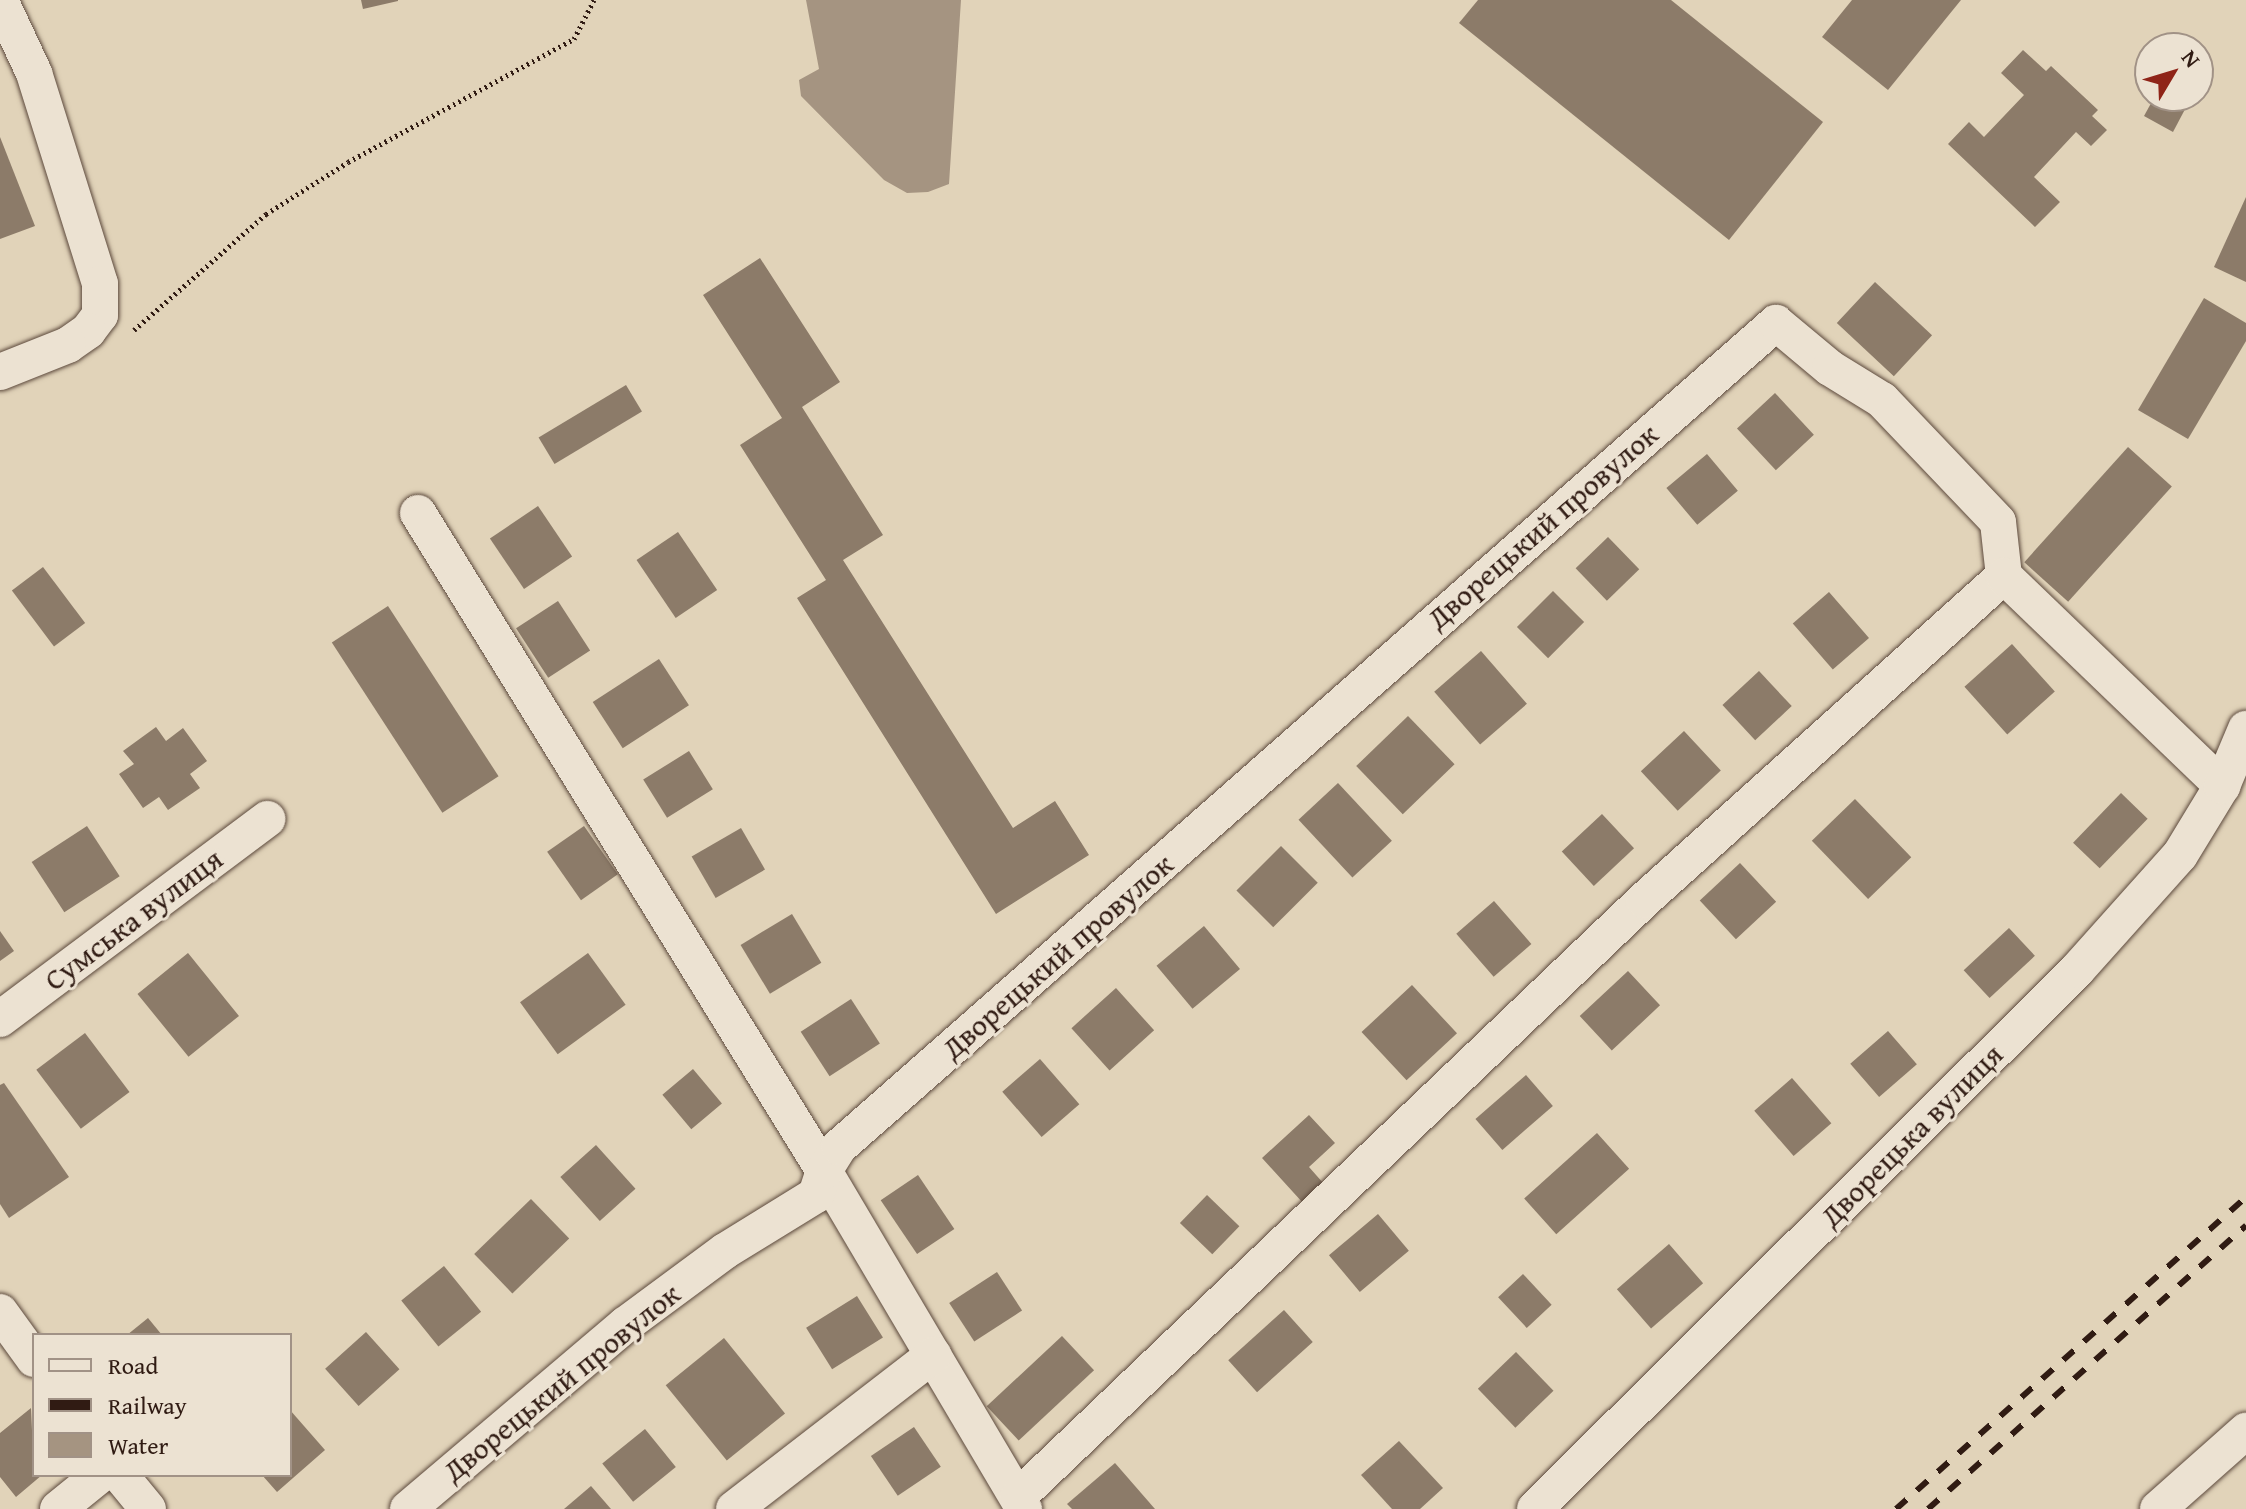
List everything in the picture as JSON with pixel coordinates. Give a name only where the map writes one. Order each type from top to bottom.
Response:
[{"type":"street","points":[[0,0],[34,73],[100,284],[100,315],[88,331],[68,345],[0,372]]},
{"type":"street","name":"Дворецький провулок","points":[[408,1509],[625,1325],[725,1251],[816,1195],[824,1171],[839,1147],[1502,560],[1776,323],[1830,368],[1882,400],[1998,522],[2004,576]]},
{"type":"street","points":[[418,513],[824,1171],[1021,1503],[1644,900],[2004,576],[2222,786]]},
{"type":"street","name":"Дворецька вулиця","points":[[1535,1509],[2077,970],[2180,855],[2222,786],[2246,729]]},
{"type":"street","name":"Сумська вулиця","points":[[0,1019],[267,819]]},
{"type":"street","points":[[0,1312],[32,1356]]},
{"type":"street","points":[[734,1509],[933,1355]]},
{"type":"street","points":[[2158,1509],[2246,1431]]},
{"type":"street","points":[[58,1509],[98,1477]]},
{"type":"street","points":[[122,1477],[148,1509]]},
{"type":"path","points":[[131,333],[266,214],[348,162],[574,39],[594,0]]},
{"type":"water","points":[[806,0],[961,0],[949,184],[928,192],[907,193],[884,180],[801,96],[799,80],[819,69]]},
{"type":"building","points":[[361,0],[398,0],[398,1],[363,9]]},
{"type":"building","points":[[1478,0],[1671,0],[1823,122],[1729,240],[1459,23]]},
{"type":"building","points":[[1852,0],[1961,0],[1888,90],[1822,37]]},
{"type":"building","points":[[2023,50],[2046,71],[2051,66],[2098,110],[2092,116],[2107,130],[2091,146],[2076,132],[2034,177],[2060,202],[2035,227],[1948,144],[1969,122],[1984,137],[2024,95],[2001,73]]},
{"type":"building","points":[[2146,112],[2184,112],[2173,132],[2144,116]]},
{"type":"building","points":[[0,137],[35,226],[0,239]]},
{"type":"building","points":[[2246,197],[2246,282],[2214,267]]},
{"type":"building","points":[[760,258],[840,382],[802,407],[883,535],[843,560],[1013,828],[1055,801],[1089,855],[996,914],[797,598],[826,580],[740,445],[782,418],[703,295]]},
{"type":"building","points":[[1875,282],[1932,335],[1894,376],[1837,323]]},
{"type":"building","points":[[2204,298],[2246,323],[2246,341],[2188,439],[2138,410]]},
{"type":"building","points":[[626,385],[642,412],[555,464],[539,438]]},
{"type":"building","points":[[1775,393],[1814,435],[1776,470],[1737,428]]},
{"type":"building","points":[[2128,447],[2172,486],[2068,602],[2024,562]]},
{"type":"building","points":[[1707,454],[1738,491],[1697,525],[1666,488]]},
{"type":"building","points":[[538,506],[572,557],[524,589],[490,538]]},
{"type":"building","points":[[678,532],[717,590],[676,618],[637,560]]},
{"type":"building","points":[[1608,537],[1639,569],[1607,601],[1576,568]]},
{"type":"building","points":[[43,567],[85,623],[54,646],[12,590]]},
{"type":"building","points":[[1553,591],[1584,622],[1548,658],[1517,627]]},
{"type":"building","points":[[1829,592],[1869,638],[1833,670],[1793,623]]},
{"type":"building","points":[[558,601],[590,650],[548,678],[516,628]]},
{"type":"building","points":[[388,606],[499,776],[442,813],[332,642]]},
{"type":"building","points":[[2012,644],[2055,692],[2007,734],[1964,687]]},
{"type":"building","points":[[1481,651],[1527,704],[1480,745],[1434,692]]},
{"type":"building","points":[[659,659],[689,705],[623,748],[593,702]]},
{"type":"building","points":[[1759,671],[1792,706],[1755,740],[1722,705]]},
{"type":"building","points":[[1408,716],[1455,764],[1403,814],[1356,766]]},
{"type":"building","points":[[156,727],[166,741],[183,728],[207,761],[190,774],[200,788],[168,810],[159,797],[143,808],[119,774],[134,764],[123,751]]},
{"type":"building","points":[[1684,731],[1721,770],[1678,811],[1641,771]]},
{"type":"building","points":[[689,751],[713,789],[667,818],[643,780]]},
{"type":"building","points":[[1338,783],[1392,841],[1352,878],[1299,820]]},
{"type":"building","points":[[2121,793],[2148,819],[2100,868],[2073,843]]},
{"type":"building","points":[[1855,799],[1911,857],[1868,899],[1812,841]]},
{"type":"building","points":[[1602,814],[1634,848],[1594,886],[1562,852]]},
{"type":"building","points":[[87,826],[120,876],[64,912],[32,862]]},
{"type":"building","points":[[584,826],[618,874],[581,900],[547,852]]},
{"type":"building","points":[[741,828],[765,870],[716,898],[692,857]]},
{"type":"building","points":[[1281,846],[1318,883],[1273,927],[1236,891]]},
{"type":"building","points":[[1740,863],[1776,902],[1736,939],[1700,901]]},
{"type":"building","points":[[1494,901],[1531,944],[1494,977],[1456,934]]},
{"type":"building","points":[[792,914],[821,963],[770,994],[741,945]]},
{"type":"building","points":[[1204,926],[1240,969],[1193,1009],[1157,966]]},
{"type":"building","points":[[2009,928],[2035,956],[1990,998],[1964,970]]},
{"type":"building","points":[[0,931],[14,951],[0,961]]},
{"type":"building","points":[[188,953],[239,1016],[188,1057],[137,994]]},
{"type":"building","points":[[588,953],[626,1005],[558,1054],[520,1002]]},
{"type":"building","points":[[1628,971],[1660,1005],[1612,1050],[1580,1016]]},
{"type":"building","points":[[1412,985],[1457,1033],[1407,1080],[1362,1032]]},
{"type":"building","points":[[1116,988],[1154,1030],[1110,1071],[1071,1028]]},
{"type":"building","points":[[851,999],[880,1043],[830,1076],[801,1032]]},
{"type":"building","points":[[1888,1031],[1917,1064],[1879,1097],[1850,1064]]},
{"type":"building","points":[[85,1033],[130,1092],[81,1129],[36,1070]]},
{"type":"building","points":[[1040,1059],[1079,1104],[1042,1137],[1002,1092]]},
{"type":"building","points":[[693,1069],[722,1103],[691,1129],[662,1095]]},
{"type":"building","points":[[1526,1075],[1553,1106],[1502,1150],[1475,1119]]},
{"type":"building","points":[[1792,1078],[1831,1123],[1794,1156],[1754,1111]]},
{"type":"building","points":[[4,1083],[69,1177],[9,1218],[0,1204],[0,1085]]},
{"type":"building","points":[[1309,1115],[1335,1143],[1309,1167],[1324,1184],[1303,1203],[1262,1158]]},
{"type":"building","points":[[1597,1133],[1629,1169],[1556,1234],[1524,1199]]},
{"type":"building","points":[[596,1145],[635,1189],[600,1221],[560,1177]]},
{"type":"building","points":[[918,1175],[954,1229],[917,1254],[881,1200]]},
{"type":"building","points":[[1207,1195],[1239,1226],[1212,1254],[1180,1223]]},
{"type":"building","points":[[531,1199],[569,1239],[512,1293],[474,1254]]},
{"type":"building","points":[[1378,1214],[1409,1251],[1360,1292],[1329,1255]]},
{"type":"building","points":[[1669,1244],[1703,1283],[1651,1329],[1617,1289]]},
{"type":"building","points":[[444,1266],[481,1312],[438,1346],[401,1301]]},
{"type":"building","points":[[997,1272],[1022,1311],[974,1342],[949,1303]]},
{"type":"building","points":[[1523,1274],[1552,1305],[1527,1328],[1498,1297]]},
{"type":"building","points":[[857,1296],[883,1338],[832,1369],[806,1328]]},
{"type":"building","points":[[1284,1310],[1313,1342],[1257,1392],[1228,1360]]},
{"type":"building","points":[[148,1318],[160,1333],[129,1333]]},
{"type":"building","points":[[366,1332],[399,1369],[359,1406],[325,1369]]},
{"type":"building","points":[[1062,1336],[1094,1370],[1019,1441],[987,1406]]},
{"type":"building","points":[[724,1338],[785,1413],[727,1461],[666,1385]]},
{"type":"building","points":[[1516,1352],[1554,1391],[1515,1428],[1478,1389]]},
{"type":"building","points":[[31,1408],[32,1477],[40,1477],[16,1497],[0,1477],[0,1433]]},
{"type":"building","points":[[292,1412],[325,1450],[277,1492],[264,1477],[292,1477]]},
{"type":"building","points":[[914,1427],[941,1467],[898,1496],[871,1456]]},
{"type":"building","points":[[645,1429],[676,1467],[633,1502],[602,1464]]},
{"type":"building","points":[[1399,1441],[1443,1488],[1420,1509],[1392,1509],[1361,1475]]},
{"type":"building","points":[[1115,1463],[1155,1509],[1072,1509],[1067,1504]]},
{"type":"building","points":[[591,1486],[611,1509],[564,1509]]},
{"type":"railway","points":[[1896,1509],[2246,1197]]},
{"type":"railway","points":[[1928,1509],[2246,1226]]}]
